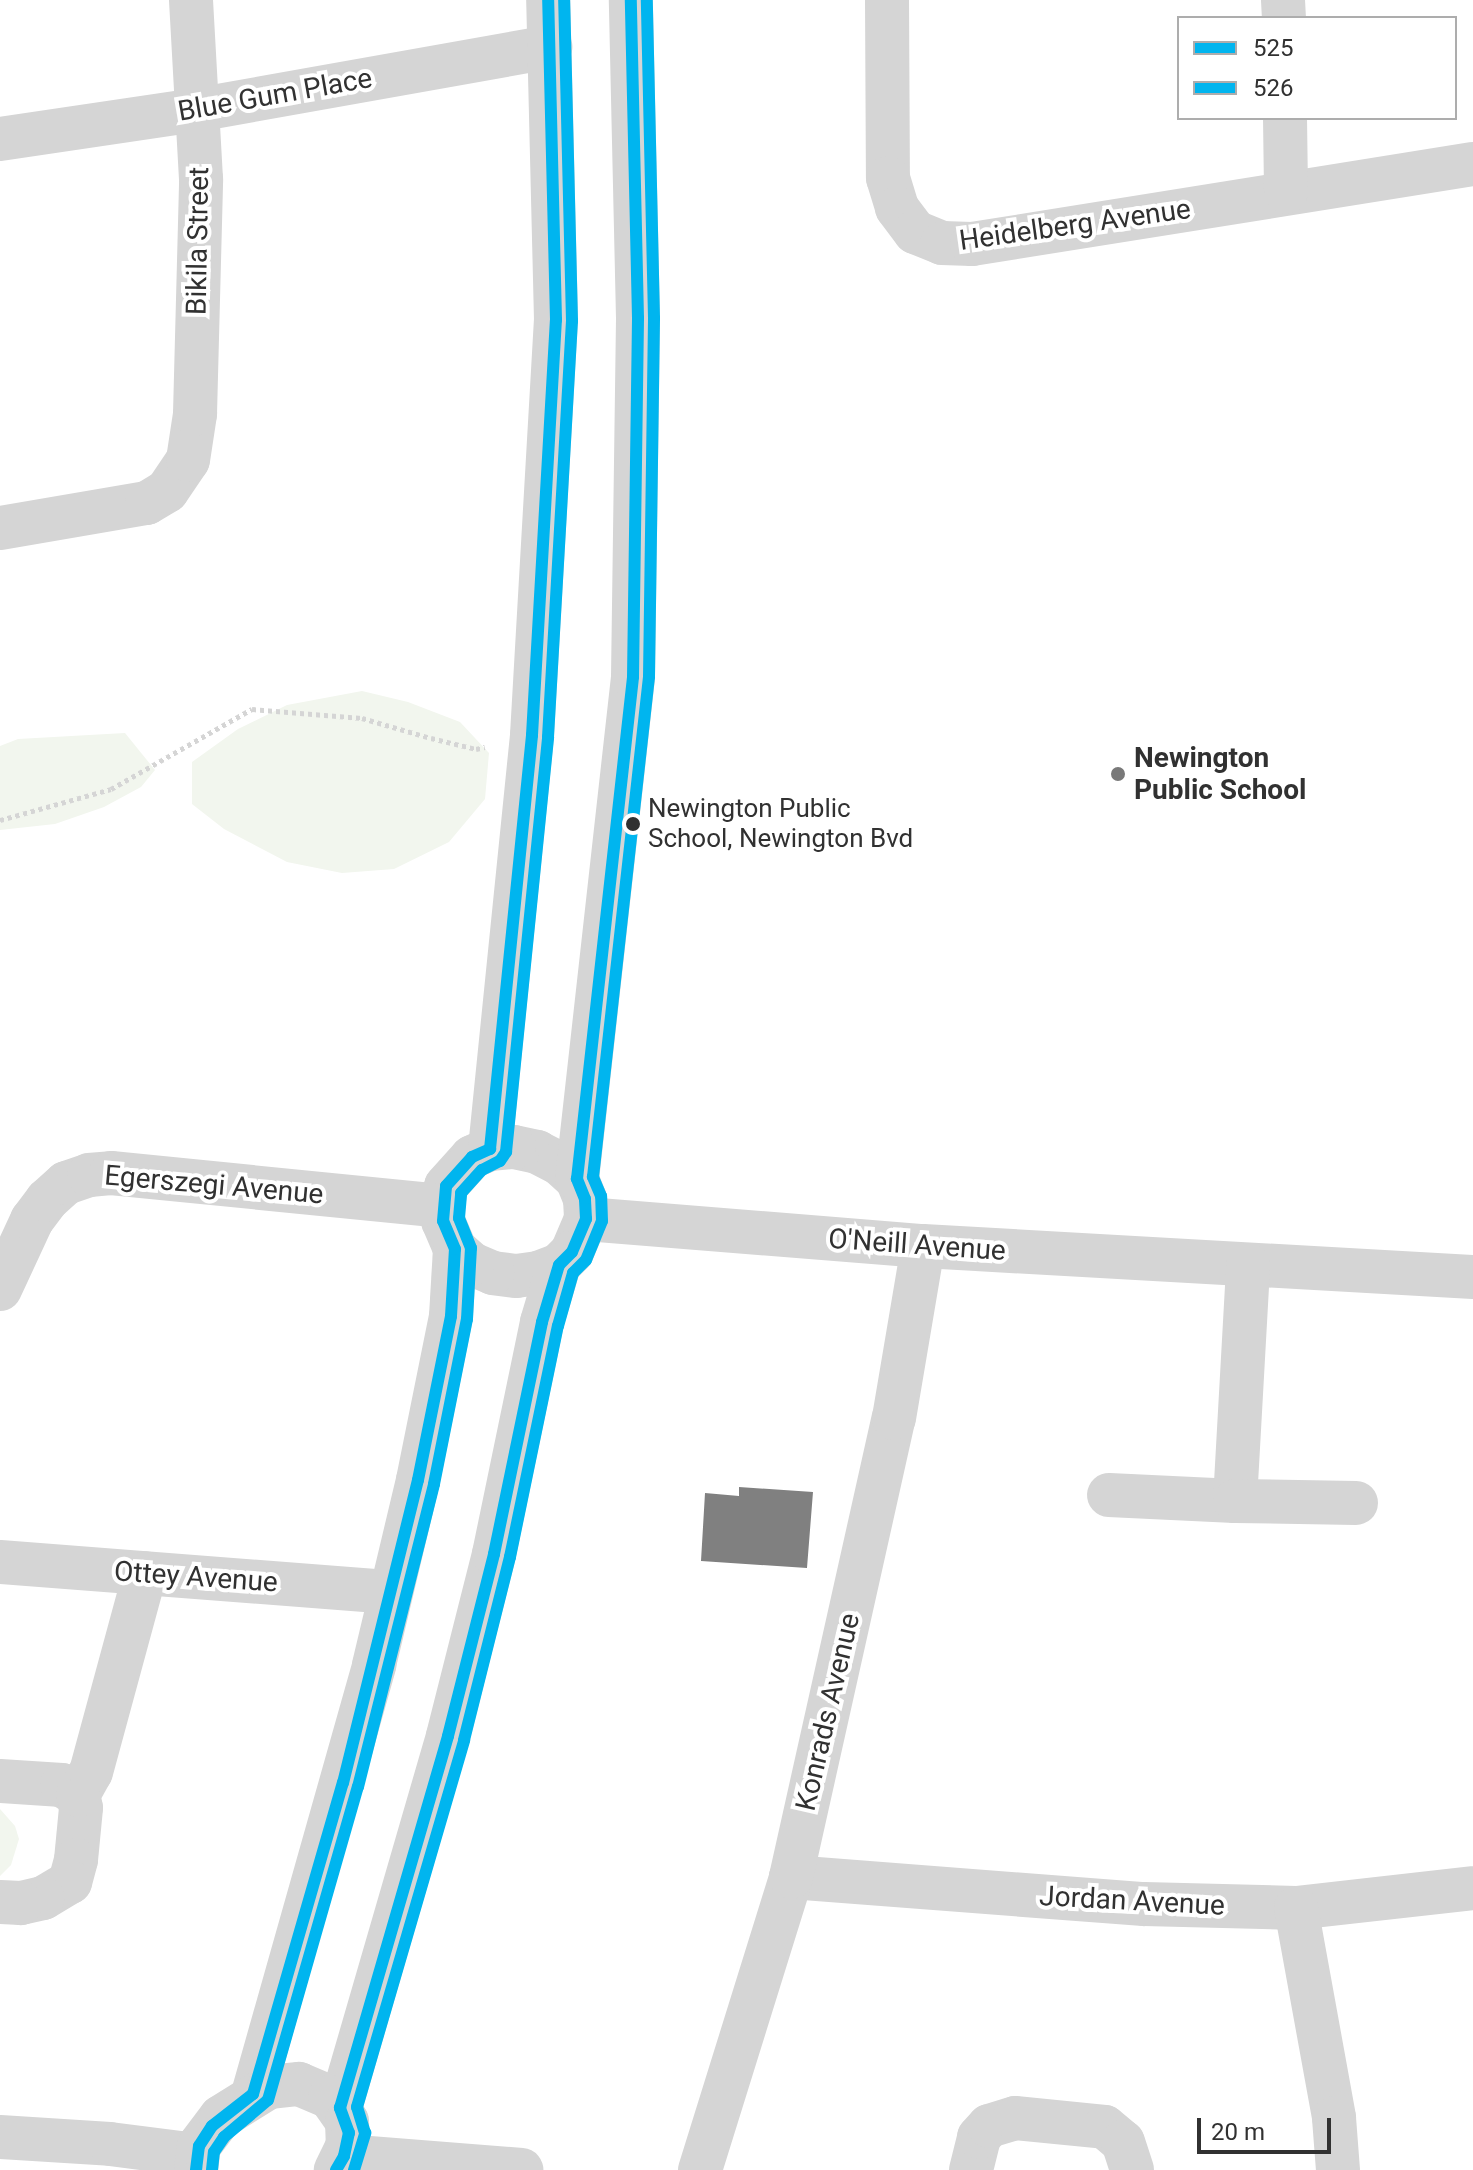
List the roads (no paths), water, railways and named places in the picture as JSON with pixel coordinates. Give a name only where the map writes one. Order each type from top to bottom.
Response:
[{"type":"street","name":"Bikila Street","points":[[0,528],[147,503],[167,491],[188,460],[195,414],[201,179],[191,0]]},
{"type":"street","points":[[490,1149],[532,735],[556,320],[548,0]]},
{"type":"street","points":[[582,1199],[559,1163],[537,1152],[514,1147],[490,1149],[472,1157],[457,1170],[446,1186],[443,1221],[455,1249],[472,1264],[493,1273],[527,1275],[559,1265],[572,1252],[582,1199],[633,677],[638,318],[631,0]]},
{"type":"street","name":"Heidelberg Avenue","points":[[887,0],[888,178],[897,208],[915,232],[942,243],[972,244],[1473,164]]},
{"type":"street","name":"Blue Gum Place","points":[[0,139],[196,110],[550,47]]},
{"type":"street","points":[[1285,120],[1286,192]]},
{"type":"street","name":"Egerszegi Avenue","points":[[0,1289],[32,1220],[47,1200],[66,1183],[89,1175],[111,1173],[443,1206]]},
{"type":"street","name":"O'Neill Avenue","points":[[582,1199],[923,1246],[1473,1277]]},
{"type":"street","name":"Konrads Avenue","points":[[700,2170],[791,1877],[894,1418],[923,1246]]},
{"type":"street","points":[[253,2094],[343,1783],[418,1480],[451,1316],[455,1249]]},
{"type":"street","points":[[340,2108],[452,1721],[494,1554],[542,1322],[559,1265]]},
{"type":"street","points":[[1235,1501],[1248,1265]]},
{"type":"street","points":[[1109,1495],[1356,1503]]},
{"type":"street","name":"Ottey Avenue","points":[[0,1562],[391,1592]]},
{"type":"street","points":[[0,1902],[21,1903],[43,1898],[70,1882],[79,1834],[81,1808],[78,1795],[91,1772],[145,1573]]},
{"type":"street","points":[[0,1781],[62,1785],[78,1795]]},
{"type":"street","name":"Jordan Avenue","points":[[791,1877],[1144,1904],[1296,1908],[1473,1888]]},
{"type":"street","points":[[1296,1908],[1334,2118],[1338,2170]]},
{"type":"street","points":[[0,2137],[110,2144],[196,2162],[212,2126],[253,2094],[269,2087],[299,2084],[317,2089],[340,2108],[349,2133],[340,2163],[521,2170]]},
{"type":"street","points":[[971,2170],[979,2137],[989,2126],[1015,2118],[1105,2127],[1123,2142],[1132,2170]]},
{"type":"place","name":"Newington Public School","points":[[1118,774]]},
{"type":"place","name":"Newington Public School, Newington Bvd","points":[[633,824]]}]
